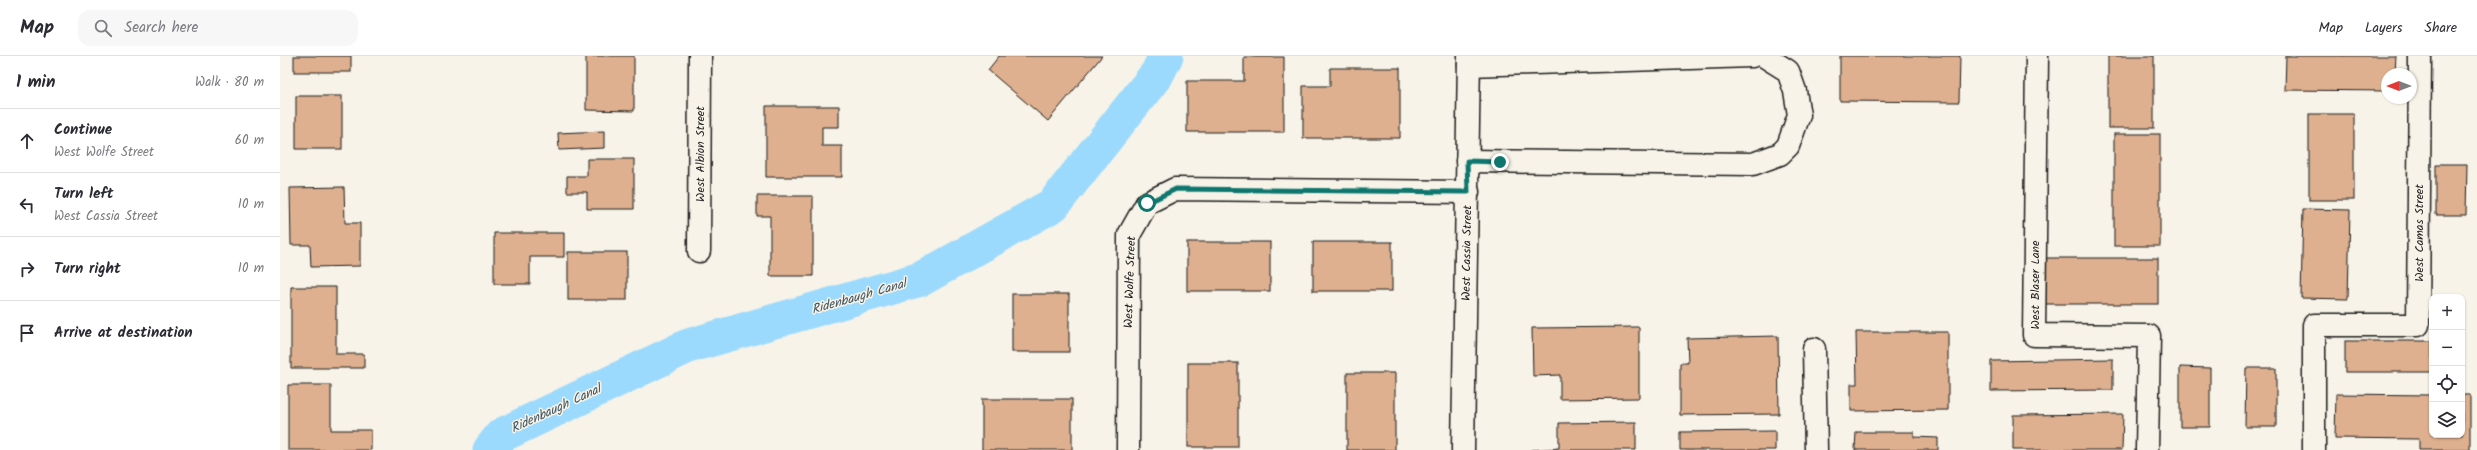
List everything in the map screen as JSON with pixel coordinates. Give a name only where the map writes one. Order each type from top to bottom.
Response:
[{"type":"street","name":"West Albion Street","points":[[699,251],[700,56]]},
{"type":"street","points":[[1469,60],[1752,56]]},
{"type":"street","points":[[1467,161],[1753,164],[1780,154],[1788,146],[1799,115],[1795,91],[1788,71],[1764,56]]},
{"type":"street","name":"West Blaser Lane","points":[[2037,56],[2034,335],[2149,336],[2147,450]]},
{"type":"street","name":"West Camas Street","points":[[2314,450],[2314,325],[2418,325],[2420,56]]},
{"type":"street","name":"West Cassia Street","points":[[1463,450],[1469,60]]},
{"type":"street","name":"West Wolfe Street","points":[[1128,450],[1129,235],[1147,203],[1176,189],[1468,192]]},
{"type":"street","points":[[1814,349],[1816,450]]},
{"type":"building","points":[[294,56],[351,56],[351,72],[294,72]]},
{"type":"building","points":[[586,56],[634,56],[634,111],[586,110]]},
{"type":"building","points":[[999,56],[1102,56],[1048,121],[988,70]]},
{"type":"building","points":[[1840,56],[1960,56],[1959,102],[1840,101]]},
{"type":"building","points":[[2108,56],[2154,56],[2154,128],[2108,128]]},
{"type":"building","points":[[2286,56],[2396,56],[2395,68],[2381,68],[2381,91],[2285,90]]},
{"type":"building","points":[[1244,57],[1284,57],[1284,132],[1187,132],[1187,81],[1244,81]]},
{"type":"building","points":[[1330,68],[1400,68],[1400,138],[1303,138],[1303,86],[1330,86]]},
{"type":"building","points":[[296,96],[342,96],[342,149],[296,149]]},
{"type":"building","points":[[766,106],[839,106],[839,127],[822,127],[822,146],[842,146],[842,177],[766,177]]},
{"type":"building","points":[[2309,114],[2354,114],[2354,200],[2309,200]]},
{"type":"building","points":[[604,131],[604,148],[559,150],[558,133]]},
{"type":"building","points":[[2114,134],[2160,134],[2160,246],[2114,246]]},
{"type":"building","points":[[587,159],[634,159],[634,209],[587,209],[587,192],[567,192],[567,176],[587,176]]},
{"type":"building","points":[[2436,164],[2467,164],[2466,215],[2436,215]]},
{"type":"building","points":[[344,187],[345,223],[360,223],[360,266],[311,267],[310,245],[291,245],[290,188]]},
{"type":"building","points":[[757,196],[813,196],[813,276],[770,276],[770,216],[757,216]]},
{"type":"building","points":[[2303,209],[2350,210],[2348,299],[2301,298]]},
{"type":"building","points":[[494,233],[564,233],[564,257],[530,257],[530,284],[494,284]]},
{"type":"building","points":[[1187,242],[1270,242],[1270,291],[1187,291]]},
{"type":"building","points":[[1313,242],[1392,242],[1392,291],[1313,291]]},
{"type":"building","points":[[568,252],[627,252],[627,300],[568,300]]},
{"type":"building","points":[[2044,258],[2158,258],[2158,304],[2044,304]]},
{"type":"building","points":[[291,287],[336,287],[336,354],[364,354],[364,368],[291,368]]},
{"type":"building","points":[[1012,294],[1069,294],[1069,352],[1012,352]]},
{"type":"building","points":[[1639,327],[1639,398],[1560,399],[1560,375],[1533,376],[1532,328]]},
{"type":"building","points":[[1856,332],[1948,332],[1948,410],[1851,411],[1851,384],[1857,384]]},
{"type":"building","points":[[1778,336],[1779,414],[1680,415],[1680,363],[1688,363],[1687,338]]},
{"type":"building","points":[[2345,341],[2429,341],[2429,372],[2345,372]]},
{"type":"building","points":[[2113,359],[2113,390],[1991,391],[1991,361]]},
{"type":"building","points":[[1188,363],[1238,363],[1238,447],[1188,447]]},
{"type":"building","points":[[2180,367],[2210,368],[2210,427],[2180,427]]},
{"type":"building","points":[[2246,368],[2276,368],[2276,427],[2245,427]]},
{"type":"building","points":[[1347,373],[1395,373],[1395,450],[1347,450]]},
{"type":"building","points":[[288,385],[331,385],[331,430],[371,430],[371,450],[288,450]]},
{"type":"building","points":[[2336,394],[2429,395],[2429,438],[2465,438],[2465,395],[2470,395],[2470,450],[2419,450],[2419,439],[2335,438]]},
{"type":"building","points":[[982,399],[1072,399],[1072,450],[982,450]]},
{"type":"building","points":[[2123,414],[2122,450],[2013,450],[2013,415]]},
{"type":"building","points":[[1636,422],[1636,450],[1531,450],[1559,448],[1559,423]]},
{"type":"building","points":[[1775,431],[1775,450],[1680,450],[1680,432]]},
{"type":"building","points":[[1856,432],[1914,432],[1914,437],[1938,438],[1938,450],[1855,450]]},
{"type":"waterway","name":"Ridenbaugh Canal","points":[[490,450],[502,435],[688,346],[921,279],[1053,205],[1157,74],[1166,56]]},
{"type":"route","points":[[1147,203],[1176,189],[1468,192],[1467,161],[1500,162]]}]
